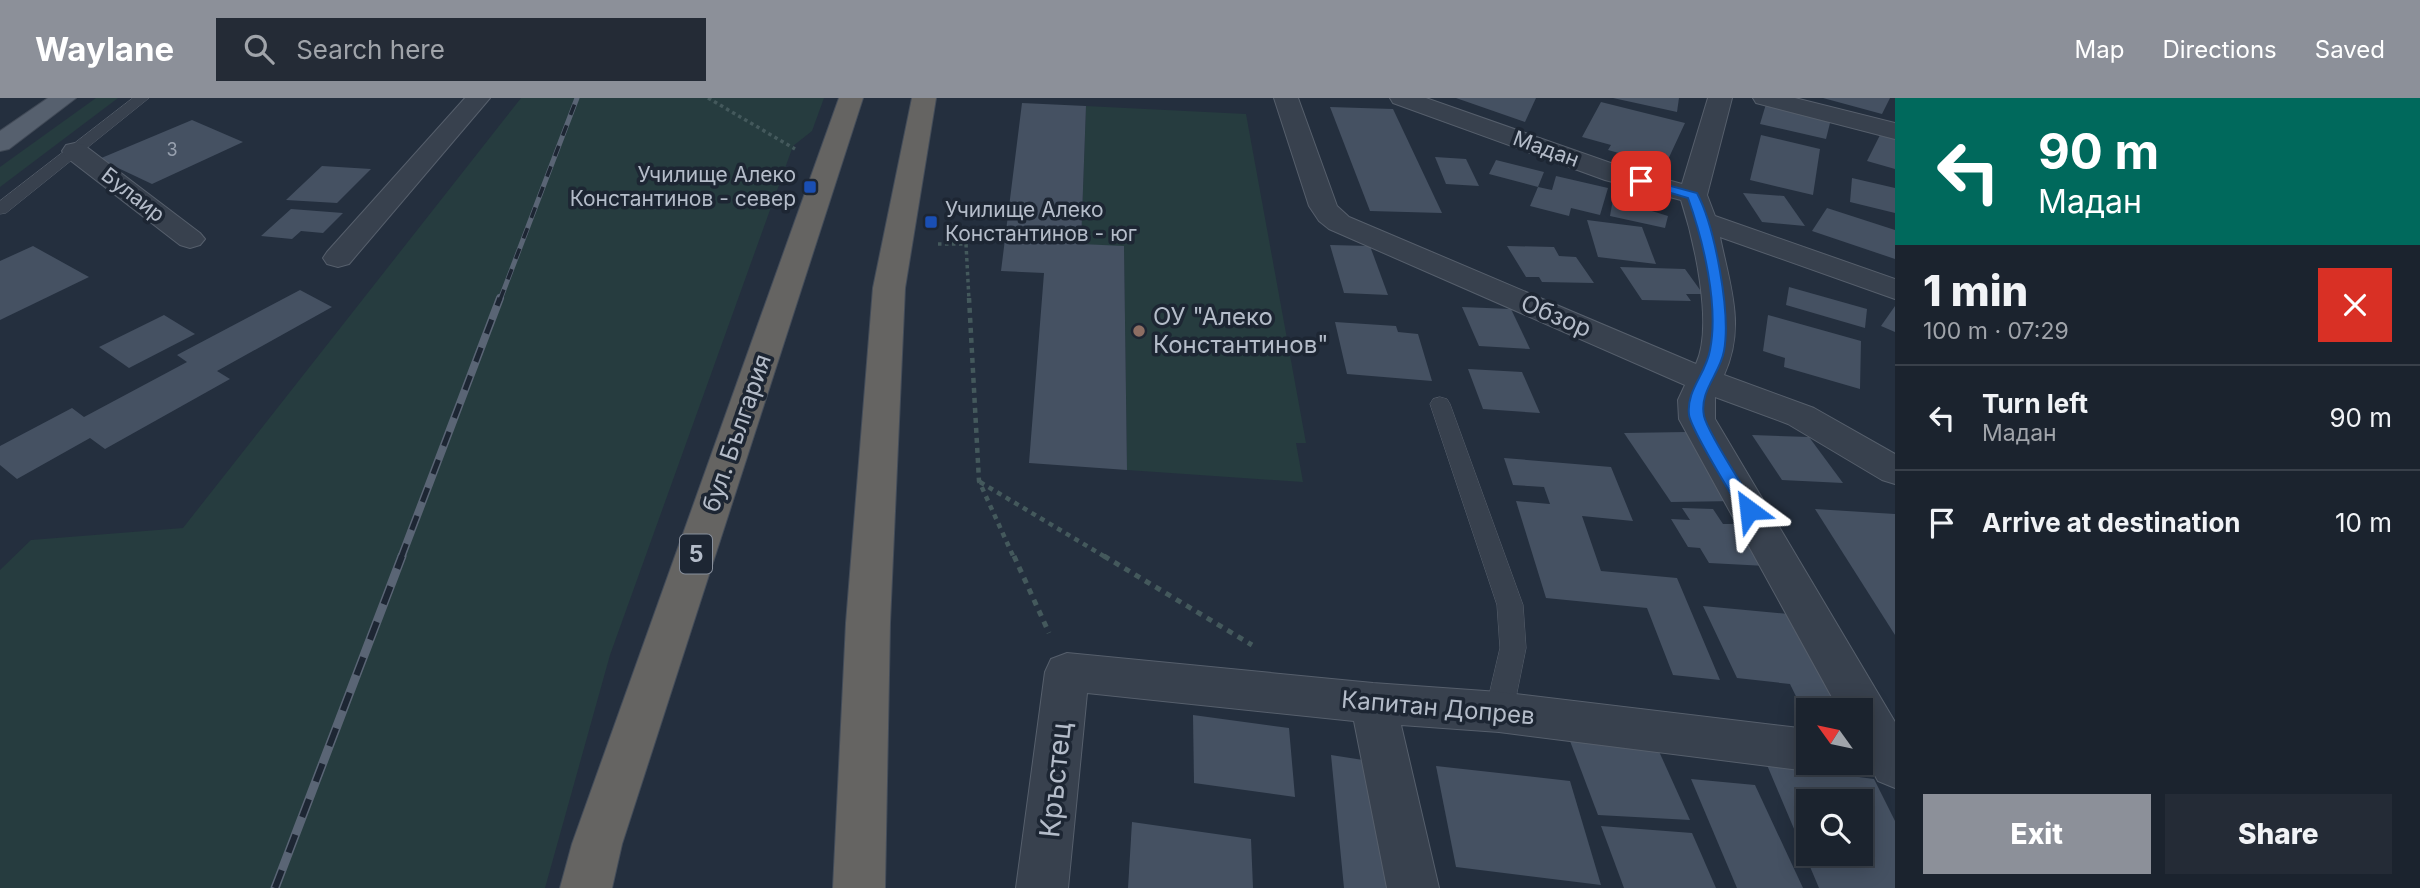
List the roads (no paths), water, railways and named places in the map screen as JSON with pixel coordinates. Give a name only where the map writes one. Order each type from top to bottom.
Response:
[{"type":"highway","name":"бул. България","points":[[586,888],[597,844],[851,98]]},
{"type":"highway","points":[[859,888],[868,624],[889,288],[923,98]]},
{"type":"main road","points":[[0,144],[64,98]]},
{"type":"street","points":[[338,258],[478,98]]},
{"type":"street","name":"Обзор","points":[[1286,98],[1323,206],[1339,223],[1703,380],[1801,416],[1895,471]]},
{"type":"street","name":"Мадан","points":[[1402,98],[1615,174],[1895,290]]},
{"type":"street","points":[[1720,98],[1698,209],[1719,309],[1720,331],[1717,354],[1696,400],[1697,419],[1885,761]]},
{"type":"street","points":[[1765,98],[1895,131]]},
{"type":"street","name":"Булаир","points":[[75,150],[190,239]]},
{"type":"street","name":"Капитан Допрев","points":[[1067,672],[1373,703],[1499,712],[1796,749]]},
{"type":"street","name":"Кръстец","points":[[1042,888],[1067,672]]},
{"type":"street","points":[[1373,703],[1413,888]]},
{"type":"lane","points":[[0,209],[142,98]]},
{"type":"lane","points":[[1440,404],[1510,605],[1513,648],[1499,712]]},
{"type":"railway","points":[[500,300],[577,98]]},
{"type":"railway","points":[[401,558],[500,298]]},
{"type":"railway","points":[[275,888],[402,556]]},
{"type":"place","name":"Училище Алеко Константинов - север","points":[[810,187]]},
{"type":"place","name":"Училище Алеко Константинов - юг","points":[[931,222]]},
{"type":"place","name":"ОУ \"Алеко Константинов\"","points":[[1139,331]]}]
